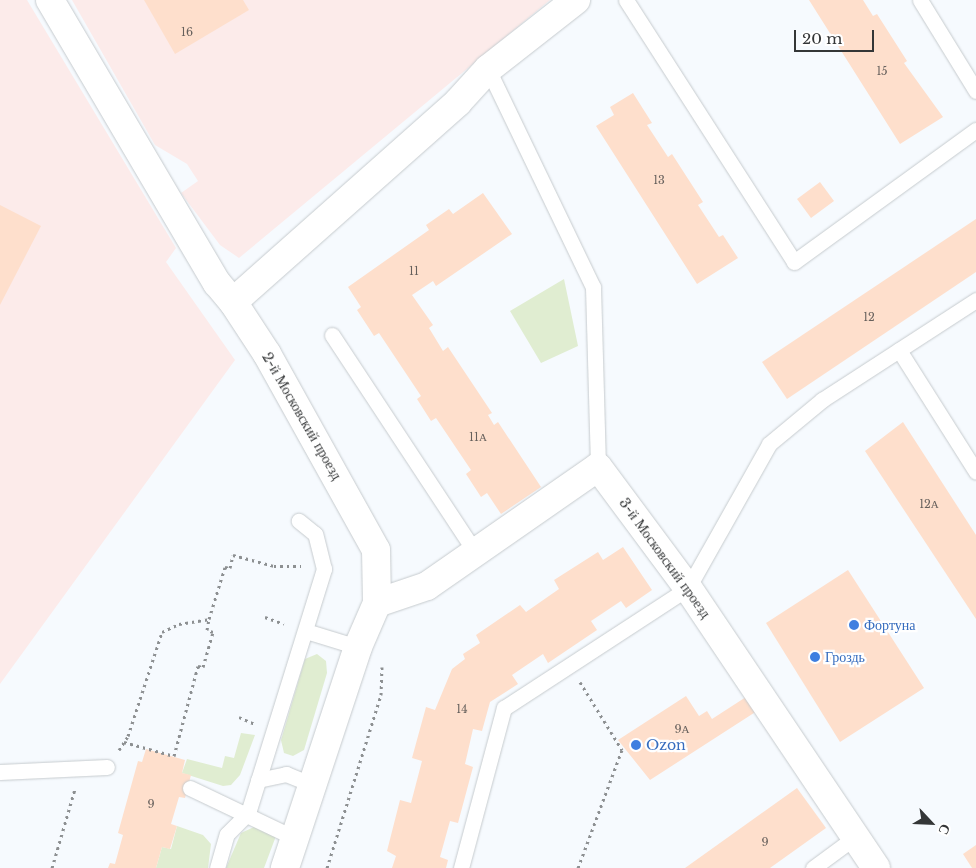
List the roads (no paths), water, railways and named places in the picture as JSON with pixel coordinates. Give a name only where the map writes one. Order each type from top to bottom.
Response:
[{"type":"street","name":"2-й Московский проезд","points":[[50,0],[217,283],[233,302],[267,354],[376,550],[377,604],[358,647],[285,868]]},
{"type":"street","points":[[233,302],[458,102],[488,69],[576,0]]},
{"type":"street","points":[[377,604],[427,586],[598,467]]},
{"type":"street","name":"3-й Московский проезд","points":[[598,467],[688,588],[876,868]]},
{"type":"lane","points":[[626,0],[794,262],[976,130]]},
{"type":"lane","points":[[920,0],[976,91]]},
{"type":"lane","points":[[488,69],[593,287],[598,467]]},
{"type":"lane","points":[[461,868],[504,708],[688,588],[769,444],[822,400],[976,300]]},
{"type":"lane","points":[[332,335],[476,553]]},
{"type":"lane","points":[[899,350],[976,472]]},
{"type":"lane","points":[[217,868],[227,834],[248,813],[306,632],[324,569],[315,534],[299,521]]},
{"type":"lane","points":[[306,632],[358,647]]},
{"type":"lane","points":[[0,772],[107,767]]},
{"type":"lane","points":[[258,780],[286,774],[313,785]]},
{"type":"lane","points":[[190,788],[248,813],[295,838]]},
{"type":"lane","points":[[813,868],[856,837]]},
{"type":"place","name":"Фортуна","points":[[854,625]]},
{"type":"place","name":"Гроздь","points":[[815,657]]},
{"type":"place","name":"Ozon","points":[[636,745]]}]
